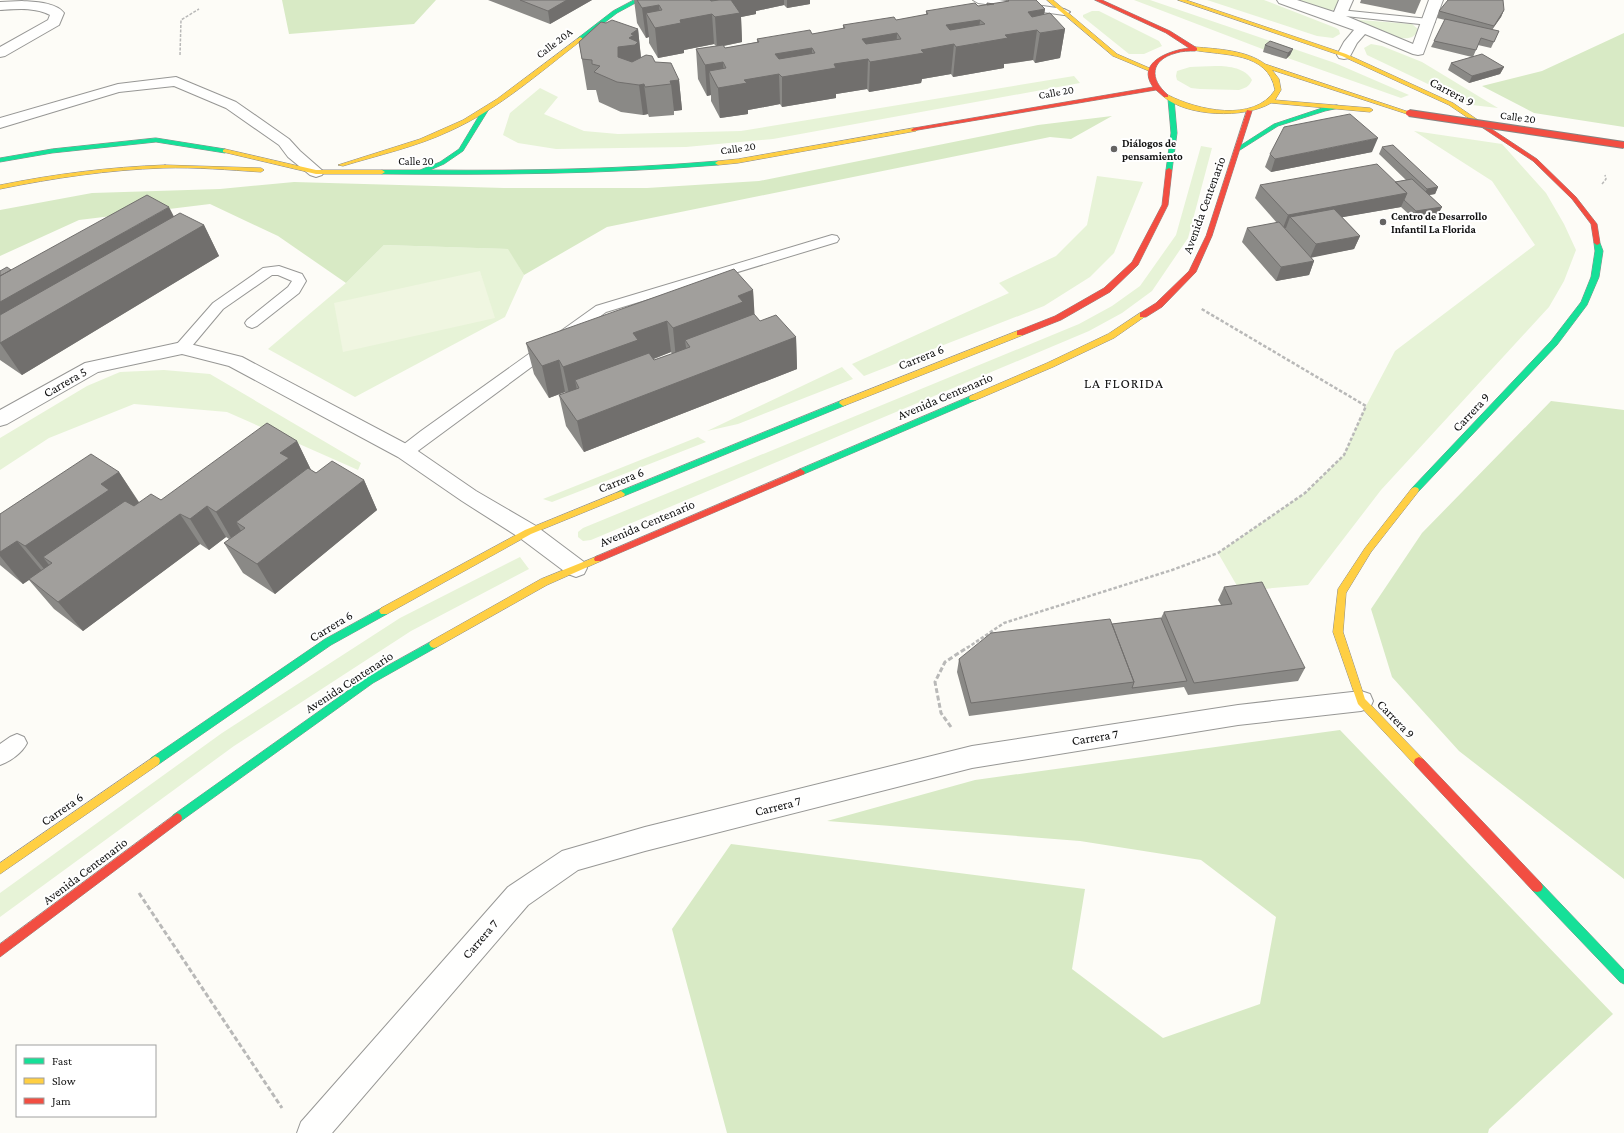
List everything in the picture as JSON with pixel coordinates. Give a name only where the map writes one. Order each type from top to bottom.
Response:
[{"type":"main road","name":"Calle 20A","points":[[487,108],[615,12],[638,0]]},
{"type":"main road","points":[[1050,0],[1115,55],[1151,70]]},
{"type":"main road","name":"Carrera 9","points":[[1180,0],[1344,55],[1451,104],[1535,160],[1574,198],[1594,224],[1599,251],[1595,277],[1584,303],[1559,337],[1422,482],[1368,550],[1341,592],[1338,632],[1361,701],[1624,978]]},
{"type":"main road","points":[[1097,1],[1168,32],[1195,49]]},
{"type":"main road","points":[[1064,12],[1078,7]]},
{"type":"main road","points":[[1195,49],[1219,50],[1243,56],[1262,65],[1275,77],[1278,90],[1270,101],[1249,110],[1229,113],[1208,111],[1188,106],[1170,99],[1156,88],[1151,79],[1151,70],[1159,59],[1174,52],[1195,49]]},
{"type":"main road","name":"Calle 20","points":[[1262,65],[1409,113]]},
{"type":"main road","name":"Calle 20","points":[[316,172],[509,173],[651,169],[738,161],[1156,88]]},
{"type":"main road","name":"Carrera 6","points":[[0,869],[65,822],[328,642],[528,532],[903,378],[1058,318],[1107,290],[1135,263],[1165,206],[1174,133],[1170,99]]},
{"type":"main road","name":"Calle 20","points":[[1270,101],[1409,113],[1624,145]]},
{"type":"main road","points":[[1238,149],[1276,125],[1324,109],[1336,107]]},
{"type":"main road","points":[[0,187],[52,177],[136,168],[203,166],[316,172],[388,152],[416,142],[448,130],[487,108]]},
{"type":"main road","points":[[417,173],[442,162],[461,150],[487,108]]},
{"type":"main road","name":"Avenida Centenario","points":[[0,951],[201,800],[370,680],[544,582],[1050,365],[1111,336],[1159,305],[1192,272],[1211,230],[1238,149],[1249,110]]},
{"type":"main road","points":[[0,160],[52,151],[156,140],[230,152],[316,172]]},
{"type":"street","points":[[1284,0],[1339,16],[1362,29],[1418,51],[1436,0]]},
{"type":"street","points":[[1339,16],[1346,0]]},
{"type":"street","points":[[0,6],[46,7],[56,13],[54,22],[0,53]]},
{"type":"street","points":[[1344,55],[1351,42],[1362,29]]},
{"type":"street","points":[[0,123],[118,88],[176,81],[231,104],[284,142],[316,172]]},
{"type":"street","points":[[182,348],[235,361],[406,452],[469,496],[528,532],[576,568]]},
{"type":"street","name":"Carrera 5","points":[[0,419],[92,367],[182,348]]},
{"type":"street","name":"Carrera 7","points":[[312,1133],[518,896],[571,860],[645,839],[972,757],[1238,715],[1361,701]]},
{"type":"lane","points":[[978,0],[1064,12]]},
{"type":"lane","points":[[1339,16],[1429,22]]},
{"type":"lane","points":[[406,452],[427,435],[601,309],[832,239]]},
{"type":"lane","points":[[182,348],[218,306],[268,271],[279,270],[297,277],[299,282],[294,290],[252,323]]},
{"type":"lane","points":[[0,756],[17,743]]},
{"type":"path","points":[[176,81],[179,74],[181,20],[199,9]]},
{"type":"path","points":[[972,757],[940,713],[935,682],[945,662],[1004,623],[1172,570],[1218,552],[1305,493],[1344,455],[1366,406],[1172,291]]},
{"type":"path","points":[[121,861],[143,900],[286,1114]]},
{"type":"green space","points":[[282,0],[436,0],[414,24],[289,34]]},
{"type":"green space","points":[[1134,0],[1150,0],[1335,63],[1409,95],[1401,98],[1265,50]]},
{"type":"green space","points":[[1207,0],[1264,0],[1336,28],[1339,30],[1340,34],[1333,38],[1317,36]]},
{"type":"green space","points":[[1298,0],[1346,0],[1344,5],[1328,12]]},
{"type":"green space","points":[[1092,11],[1099,11],[1159,41],[1162,46],[1144,54],[1129,54],[1083,17],[1083,15]]},
{"type":"green space","points":[[1357,21],[1412,24],[1418,29],[1414,35],[1408,38],[1400,38],[1390,36]]},
{"type":"green space","points":[[1624,33],[1624,127],[1534,113],[1482,86],[1542,71]]},
{"type":"green space","points":[[1371,44],[1382,46],[1422,62],[1498,108],[1472,105],[1367,55],[1364,48]]},
{"type":"green space","points":[[1224,66],[1240,70],[1247,74],[1252,80],[1248,86],[1239,90],[1191,88],[1177,80],[1176,76],[1177,71],[1190,67]]},
{"type":"green space","points":[[1074,76],[1080,83],[773,139],[686,147],[556,149],[518,143],[503,135],[510,113],[540,88],[558,97],[544,114],[584,131],[618,134],[741,131]]},
{"type":"green space","points":[[1112,116],[1071,139],[1050,137],[607,227],[524,275],[508,249],[384,245],[346,283],[278,236],[210,204],[79,220],[0,256],[0,210],[92,193],[220,189],[294,182],[504,188],[647,188],[759,181],[1038,125]]},
{"type":"green space","points":[[1414,131],[1502,144],[1546,193],[1564,224],[1576,250],[1564,281],[1549,307],[1381,490],[1308,585],[1240,591],[1218,553],[1305,493],[1344,455],[1366,406],[1395,351],[1535,245],[1492,181]]},
{"type":"green space","points":[[1201,146],[1212,148],[1188,238],[1152,291],[1122,313],[1089,331],[591,540],[583,541],[578,537],[578,532],[583,528],[1079,324],[1112,306],[1140,286],[1176,235]]},
{"type":"green space","points":[[1097,176],[1143,182],[1114,253],[1090,277],[1044,306],[864,376],[852,364],[1009,293],[999,283],[1056,256],[1087,225]]},
{"type":"green space","points":[[384,245],[509,249],[524,275],[505,317],[355,397],[268,349],[346,283]]},
{"type":"green space","points":[[480,271],[495,318],[343,352],[334,303]]},
{"type":"green space","points":[[842,367],[853,379],[738,424],[707,431]]},
{"type":"green space","points":[[164,370],[210,374],[361,463],[358,470],[227,412],[134,404],[49,438],[0,470],[0,438],[87,386],[120,372]]},
{"type":"green space","points":[[1551,401],[1624,410],[1624,879],[1459,751],[1392,677],[1371,609],[1422,533]]},
{"type":"green space","points":[[698,437],[706,442],[552,502],[543,499]]},
{"type":"green space","points":[[520,557],[529,569],[411,631],[234,746],[0,917],[0,893],[222,733],[400,618]]},
{"type":"green space","points":[[1340,730],[1613,1014],[1489,1129],[1488,1133],[727,1133],[672,929],[731,844],[1085,889],[1072,969],[1163,1038],[1260,1004],[1276,917],[1201,860],[1080,841],[827,821],[975,780]]},
{"type":"building","points":[[520,0],[567,0],[548,11]]},
{"type":"building","points":[[637,0],[731,0],[740,13],[715,17],[712,14],[680,20],[681,23],[655,28],[646,13],[662,10],[659,5],[642,8]]},
{"type":"building","points":[[1008,0],[1036,0],[1045,9],[1028,12],[1032,17],[1050,13],[1065,29],[1040,33],[1037,30],[1005,35],[1008,38],[956,47],[954,44],[921,50],[924,53],[870,62],[868,59],[834,64],[836,68],[782,77],[779,74],[744,80],[747,83],[718,88],[709,71],[726,68],[723,62],[705,65],[696,49],[723,45],[725,48],[759,42],[757,39],[810,30],[812,34],[845,28],[843,25],[894,17],[896,20],[928,14],[926,11],[975,3],[978,6],[1009,1]],"holes":[[[980,20],[985,24],[950,30],[946,25]],[[897,33],[901,39],[866,44],[862,39]],[[812,48],[815,53],[779,59],[775,54]]]},
{"type":"building","points":[[1448,0],[1503,0],[1504,10],[1494,26],[1439,11]]},
{"type":"building","points":[[1445,19],[1499,31],[1494,42],[1481,38],[1476,50],[1434,41]]},
{"type":"building","points":[[612,20],[638,29],[631,34],[634,35],[629,38],[638,42],[635,45],[618,47],[618,57],[632,62],[646,55],[652,56],[655,62],[671,63],[679,80],[670,81],[671,84],[645,87],[644,84],[639,85],[617,82],[594,72],[600,66],[592,64],[592,60],[582,59],[579,42],[601,22],[606,23]]},
{"type":"building","points":[[1270,41],[1293,49],[1288,53],[1265,45]]},
{"type":"building","points":[[1482,54],[1504,67],[1472,76],[1451,63]]},
{"type":"building","points":[[1350,114],[1378,138],[1275,159],[1270,154],[1284,127]]},
{"type":"building","points":[[1393,145],[1438,187],[1427,189],[1382,147]]},
{"type":"building","points":[[1377,164],[1407,193],[1288,215],[1260,185]]},
{"type":"building","points":[[1412,179],[1442,207],[1416,211],[1404,200],[1407,193],[1395,182]]},
{"type":"building","points":[[147,195],[169,207],[0,302],[0,276]]},
{"type":"building","points":[[1334,209],[1360,236],[1316,244],[1290,217]]},
{"type":"building","points":[[180,213],[204,225],[0,343],[0,315]]},
{"type":"building","points":[[1279,222],[1314,261],[1281,267],[1247,228]]},
{"type":"building","points":[[7,267],[11,270],[0,276],[0,271]]},
{"type":"building","points":[[734,269],[753,290],[738,296],[743,302],[673,328],[667,321],[633,333],[638,340],[563,367],[559,360],[542,366],[526,343]]},
{"type":"building","points":[[754,314],[760,321],[776,315],[796,337],[577,421],[559,395],[579,388],[575,380],[649,353],[654,360],[690,347],[685,340]]},
{"type":"building","points":[[267,423],[297,441],[280,453],[289,458],[216,512],[207,506],[190,519],[180,514],[58,602],[29,579],[52,563],[43,557],[125,501],[134,506],[151,494],[161,500]]},
{"type":"building","points":[[91,454],[119,472],[101,484],[109,490],[25,546],[17,541],[0,552],[0,514]]},
{"type":"building","points":[[332,461],[364,480],[257,564],[224,543],[245,528],[236,522],[308,468],[316,473]]},
{"type":"building","points":[[1262,582],[1305,668],[1194,683],[1164,612],[1232,604],[1224,587]]},
{"type":"building","points":[[1161,618],[1187,681],[1132,688],[1134,682],[1112,624]]},
{"type":"building","points":[[1110,619],[1134,682],[971,703],[959,659],[991,633]]},
{"type":"traffic: fast","points":[[580,39],[615,12],[638,0]]},
{"type":"traffic: fast","points":[[1169,170],[1174,133],[1171,99]]},
{"type":"traffic: fast","points":[[1238,149],[1276,125],[1324,109],[1337,107]]},
{"type":"traffic: fast","points":[[423,171],[442,163],[461,150],[486,109]]},
{"type":"traffic: fast","points":[[0,160],[52,151],[156,140],[225,151]]},
{"type":"traffic: fast","points":[[382,172],[592,171],[718,163]]},
{"type":"traffic: fast","points":[[1415,490],[1554,343],[1584,303],[1595,277],[1599,251],[1597,243]]},
{"type":"traffic: fast","points":[[801,472],[973,398]]},
{"type":"traffic: fast","points":[[621,494],[843,403]]},
{"type":"traffic: fast","points":[[155,761],[328,642],[384,611]]},
{"type":"traffic: fast","points":[[177,818],[370,680],[434,644]]},
{"type":"traffic: fast","points":[[1537,887],[1624,978]]},
{"type":"traffic: slow","points":[[1050,0],[1115,55],[1151,70]]},
{"type":"traffic: slow","points":[[1181,0],[1344,55],[1451,104],[1485,127]]},
{"type":"traffic: slow","points":[[341,165],[395,149],[448,130],[499,100],[580,39]]},
{"type":"traffic: slow","points":[[1166,96],[1176,102],[1203,110],[1234,112],[1261,107],[1271,100],[1278,90],[1275,78],[1261,63],[1227,52],[1195,49]]},
{"type":"traffic: slow","points":[[1262,65],[1409,113]]},
{"type":"traffic: slow","points":[[1270,101],[1370,110]]},
{"type":"traffic: slow","points":[[718,163],[738,161],[914,130]]},
{"type":"traffic: slow","points":[[225,151],[316,172],[382,172]]},
{"type":"traffic: slow","points":[[0,187],[75,174],[132,168],[165,166],[261,170]]},
{"type":"traffic: slow","points":[[973,398],[1050,365],[1111,336],[1143,315]]},
{"type":"traffic: slow","points":[[843,403],[1020,333]]},
{"type":"traffic: slow","points":[[1415,490],[1368,550],[1341,592],[1338,632],[1361,701],[1419,762]]},
{"type":"traffic: slow","points":[[384,611],[528,532],[621,494]]},
{"type":"traffic: slow","points":[[434,644],[544,582],[598,559]]},
{"type":"traffic: slow","points":[[0,869],[155,761]]},
{"type":"traffic: jam","points":[[1098,0],[1168,32],[1195,49]]},
{"type":"traffic: jam","points":[[1166,96],[1154,84],[1152,78],[1154,66],[1158,61],[1173,52],[1195,49]]},
{"type":"traffic: jam","points":[[914,130],[1156,88]]},
{"type":"traffic: jam","points":[[1143,315],[1159,305],[1192,272],[1209,236],[1249,111]]},
{"type":"traffic: jam","points":[[1409,113],[1624,145]]},
{"type":"traffic: jam","points":[[1485,127],[1535,160],[1574,198],[1594,224],[1597,243]]},
{"type":"traffic: jam","points":[[1020,333],[1058,318],[1107,290],[1135,263],[1165,205],[1169,170]]},
{"type":"traffic: jam","points":[[598,559],[801,472]]},
{"type":"traffic: jam","points":[[1419,762],[1537,887]]},
{"type":"traffic: jam","points":[[0,951],[177,818]]},
{"type":"place","name":"Diálogos de pensamiento","points":[[1114,149]]},
{"type":"place","name":"Centro de Desarrollo Infantil La Florida","points":[[1383,222]]},
{"type":"district","name":"LA FLORIDA","points":[[1124,383]]}]
